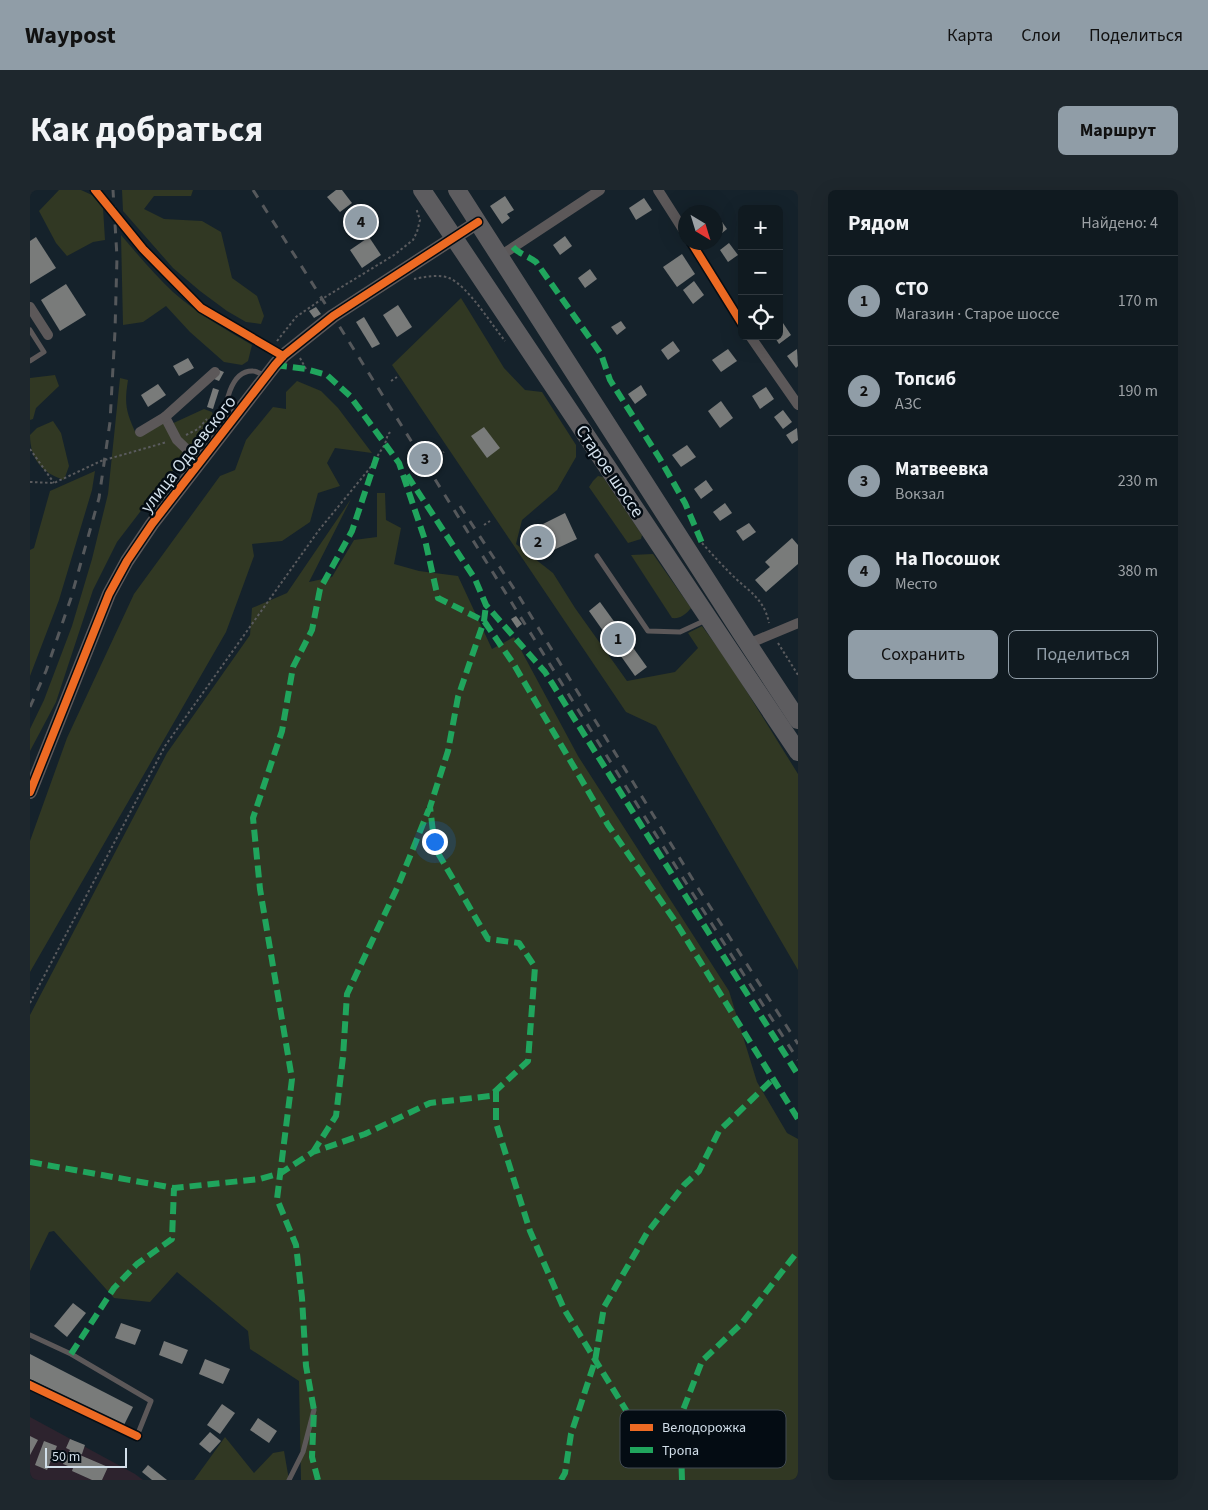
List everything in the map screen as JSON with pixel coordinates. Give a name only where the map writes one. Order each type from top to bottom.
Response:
[{"type":"highway","name":"Старое шоссе","points":[[422,190],[798,752]]},
{"type":"highway","name":"Старое шоссе","points":[[458,190],[798,720]]},
{"type":"street","points":[[95,190],[143,249],[201,308],[277,353]]},
{"type":"street","points":[[500,256],[600,190]]},
{"type":"street","points":[[658,190],[678,221]]},
{"type":"street","name":"улица Одоевского","points":[[30,792],[109,594],[127,561],[152,524],[267,376],[277,353],[478,222]]},
{"type":"street","points":[[695,250],[738,318]]},
{"type":"street","points":[[30,307],[48,335]]},
{"type":"street","points":[[753,340],[798,405]]},
{"type":"street","points":[[140,432],[165,417],[214,372]]},
{"type":"street","points":[[165,417],[177,440],[200,462]]},
{"type":"street","points":[[748,644],[798,623]]},
{"type":"street","points":[[30,1385],[137,1436]]},
{"type":"lane","points":[[30,330],[44,352],[30,361]]},
{"type":"lane","points":[[223,433],[224,412],[235,380],[242,374],[252,371],[267,376]]},
{"type":"lane","points":[[597,556],[648,631],[680,632],[710,618]]},
{"type":"lane","points":[[30,1335],[71,1354],[151,1401],[137,1436]]},
{"type":"lane","points":[[289,1480],[303,1452],[314,1410]]},
{"type":"path","points":[[277,353],[296,317],[394,255],[413,240],[420,220],[415,207]]},
{"type":"path","points":[[411,280],[427,276],[448,278],[465,290],[509,346]]},
{"type":"path","points":[[391,381],[396,378]]},
{"type":"path","points":[[30,482],[54,483],[101,461],[177,440],[198,429],[207,419]]},
{"type":"path","points":[[30,1002],[165,746],[314,538],[370,468],[385,444],[388,434],[392,431]]},
{"type":"path","points":[[30,449],[54,483]]},
{"type":"path","points":[[439,455],[444,452]]},
{"type":"path","points":[[484,525],[490,520]]},
{"type":"path","points":[[702,543],[730,574],[755,594],[767,611],[772,633],[798,675]]},
{"type":"shaded area","points":[[30,1417],[135,1474],[143,1480],[30,1480]]},
{"type":"green space","points":[[59,190],[81,190],[92,195],[103,208],[105,240],[93,242],[67,256],[56,243],[39,211]]},
{"type":"green space","points":[[122,190],[193,190],[191,196],[154,196],[144,209],[164,219],[202,221],[221,232],[232,278],[257,296],[264,316],[261,324],[246,322],[227,311],[173,268],[123,211]]},
{"type":"green space","points":[[121,235],[182,300],[221,327],[252,345],[248,361],[242,365],[224,362],[190,332],[166,306],[143,322],[123,325]]},
{"type":"green space","points":[[461,298],[504,368],[525,390],[542,392],[576,445],[576,457],[557,490],[522,520],[516,544],[553,573],[575,608],[627,681],[675,672],[698,648],[688,633],[702,626],[729,663],[798,774],[798,970],[656,726],[626,712],[392,365]]},
{"type":"green space","points":[[55,375],[59,386],[36,408],[33,419],[30,420],[30,378]]},
{"type":"green space","points":[[120,378],[128,380],[127,408],[130,421],[137,436],[145,433],[162,420],[167,426],[204,409],[212,412],[215,424],[166,478],[117,542],[93,590],[56,702],[30,751],[30,729],[44,700],[72,626],[92,559],[108,494]]},
{"type":"green space","points":[[297,381],[321,391],[338,408],[372,453],[335,448],[327,463],[340,486],[318,493],[310,522],[282,541],[252,544],[254,556],[226,632],[30,972],[30,841],[67,738],[134,594],[220,476],[235,470],[246,440],[273,407],[286,409],[286,392]]},
{"type":"green space","points":[[53,421],[61,433],[69,466],[64,480],[44,469],[32,451],[30,435],[37,428]]},
{"type":"green space","points":[[95,471],[92,490],[59,600],[30,676],[30,550],[34,548],[50,491]]},
{"type":"green space","points":[[598,476],[603,477],[642,535],[641,539],[628,543],[589,487]]},
{"type":"green space","points":[[377,493],[385,493],[386,520],[401,528],[394,564],[419,571],[458,576],[492,649],[514,637],[578,756],[729,991],[757,1082],[787,1133],[798,1139],[798,1480],[301,1480],[299,1381],[250,1349],[248,1331],[177,1272],[150,1302],[114,1298],[54,1231],[49,1232],[30,1271],[30,1015],[167,753],[250,635],[252,608],[287,593],[351,499],[309,582],[332,577],[354,540],[377,537]]},
{"type":"green space","points":[[653,554],[691,608],[681,617],[672,618],[631,555]]},
{"type":"green space","points":[[225,1437],[254,1473],[273,1453],[284,1451],[289,1480],[194,1480]]},
{"type":"building","points":[[336,190],[342,190],[352,203],[340,212],[327,197]]},
{"type":"building","points":[[505,196],[514,210],[507,214],[510,218],[502,224],[490,206]]},
{"type":"building","points":[[644,198],[652,210],[636,220],[629,208]]},
{"type":"building","points":[[365,206],[378,225],[358,238],[345,219]]},
{"type":"building","points":[[723,223],[727,229],[723,232]]},
{"type":"building","points":[[565,236],[572,246],[560,255],[553,245]]},
{"type":"building","points":[[36,237],[56,268],[30,284],[30,241]]},
{"type":"building","points":[[369,237],[381,255],[362,268],[350,250]]},
{"type":"building","points":[[729,243],[738,255],[728,262],[720,250],[723,250],[723,248]]},
{"type":"building","points":[[682,254],[695,274],[677,287],[663,267]]},
{"type":"building","points":[[590,269],[597,279],[585,288],[578,278]]},
{"type":"building","points":[[694,281],[704,295],[693,304],[683,290]]},
{"type":"building","points":[[66,284],[86,315],[60,331],[41,300]]},
{"type":"building","points":[[398,305],[412,327],[397,337],[383,315]]},
{"type":"building","points":[[316,307],[321,314],[314,318],[309,311]]},
{"type":"building","points":[[364,317],[380,344],[372,348],[356,322]]},
{"type":"building","points":[[621,321],[626,328],[617,335],[611,327]]},
{"type":"building","points":[[783,323],[791,335],[779,344],[776,340],[783,340]]},
{"type":"building","points":[[673,341],[680,351],[668,360],[661,350]]},
{"type":"building","points":[[728,349],[737,361],[721,372],[712,360]]},
{"type":"building","points":[[797,349],[798,366],[796,368],[787,356]]},
{"type":"building","points":[[188,358],[194,368],[179,376],[173,366]]},
{"type":"building","points":[[219,370],[224,372],[219,381],[214,379]]},
{"type":"building","points":[[158,384],[166,395],[148,407],[141,395]]},
{"type":"building","points":[[641,385],[647,395],[635,404],[628,394]]},
{"type":"building","points":[[766,387],[774,399],[760,409],[752,396]]},
{"type":"building","points":[[213,388],[219,390],[213,409],[207,407]]},
{"type":"building","points":[[721,401],[733,418],[720,428],[708,411]]},
{"type":"building","points":[[783,410],[792,422],[783,429],[774,417]]},
{"type":"building","points":[[484,427],[500,448],[487,458],[471,436]]},
{"type":"building","points":[[797,428],[798,440],[792,444],[786,435]]},
{"type":"building","points":[[687,445],[696,457],[681,467],[672,455]]},
{"type":"building","points":[[706,480],[713,490],[701,499],[694,489]]},
{"type":"building","points":[[725,503],[732,513],[720,521],[713,512]]},
{"type":"building","points":[[565,513],[577,539],[545,554],[543,549],[534,553],[525,533]]},
{"type":"building","points":[[749,523],[756,532],[743,541],[736,531]]},
{"type":"building","points":[[792,538],[798,545],[798,564],[766,592],[755,580],[770,567],[765,562]]},
{"type":"building","points":[[600,602],[647,667],[635,676],[589,611]]},
{"type":"building","points":[[516,616],[522,624],[517,628],[511,619]]},
{"type":"building","points":[[73,1303],[86,1313],[67,1337],[54,1326]]},
{"type":"building","points":[[121,1323],[141,1330],[135,1345],[115,1338]]},
{"type":"building","points":[[164,1341],[188,1350],[182,1364],[159,1355]]},
{"type":"building","points":[[30,1354],[133,1407],[123,1427],[30,1379]]},
{"type":"building","points":[[205,1359],[230,1369],[223,1384],[199,1374]]},
{"type":"building","points":[[222,1404],[235,1413],[220,1434],[207,1425]]},
{"type":"building","points":[[258,1418],[277,1431],[269,1443],[250,1430]]},
{"type":"building","points":[[210,1432],[221,1441],[210,1453],[199,1444]]},
{"type":"building","points":[[30,1436],[38,1440],[30,1455]]},
{"type":"building","points":[[70,1439],[85,1445],[80,1455],[108,1467],[102,1480],[92,1480],[72,1471],[73,1468],[63,1464],[70,1450],[66,1448]]},
{"type":"building","points":[[44,1441],[57,1446],[47,1470],[35,1465]]},
{"type":"building","points":[[148,1465],[167,1480],[152,1480],[142,1472]]},
{"type":"railway","points":[[30,707],[46,671],[71,598],[99,498],[110,422],[115,331],[117,257],[113,190]]},
{"type":"railway","points":[[253,190],[798,1060]]},
{"type":"railway","points":[[460,506],[520,598],[698,888],[798,1044]]},
{"type":"marked path","points":[[513,247],[536,262],[601,354],[610,380],[660,459],[685,503],[702,543]]},
{"type":"marked path","points":[[275,365],[306,369],[327,375],[350,396],[399,463],[425,540],[438,598],[484,621],[513,663],[608,825],[675,921],[798,1119]]},
{"type":"marked path","points":[[318,1480],[312,1457],[314,1410],[306,1366],[302,1298],[296,1245],[277,1199],[292,1079],[260,889],[253,818],[282,731],[293,667],[312,630],[320,589],[352,531],[377,456]]},
{"type":"marked path","points":[[407,475],[475,579],[486,605],[545,672],[798,1075]]},
{"type":"marked path","points":[[30,1162],[174,1188],[260,1179],[281,1173],[313,1152],[365,1134],[430,1103],[490,1096],[528,1061],[535,967],[519,943],[488,939],[435,848],[430,807],[448,751],[458,697],[484,621],[486,605]]},
{"type":"marked path","points":[[313,1152],[336,1116],[343,1057],[347,994],[398,886],[429,809]]},
{"type":"marked path","points":[[561,1480],[565,1473],[571,1434],[595,1361],[604,1307],[647,1233],[684,1185],[699,1171],[719,1131],[773,1079]]},
{"type":"marked path","points":[[496,1090],[496,1123],[530,1231],[564,1309],[626,1410]]},
{"type":"marked path","points":[[71,1354],[114,1288],[137,1264],[172,1239],[174,1188]]},
{"type":"marked path","points":[[683,1410],[702,1361],[742,1323],[798,1251]]},
{"type":"marked path","points":[[682,1468],[682,1480]]},
{"type":"cycle path","points":[[95,190],[143,249],[201,308],[283,356]]},
{"type":"cycle path","points":[[30,792],[109,594],[127,561],[152,524],[275,365],[283,356],[333,316],[478,222]]},
{"type":"cycle path","points":[[696,250],[738,318]]},
{"type":"cycle path","points":[[30,1385],[137,1436]]},
{"type":"place","name":"На Посошок","points":[[361,222]]},
{"type":"place","name":"Матвеевка","points":[[425,459]]},
{"type":"place","name":"Топсиб","points":[[538,542]]},
{"type":"place","name":"СТО","points":[[618,639]]}]
